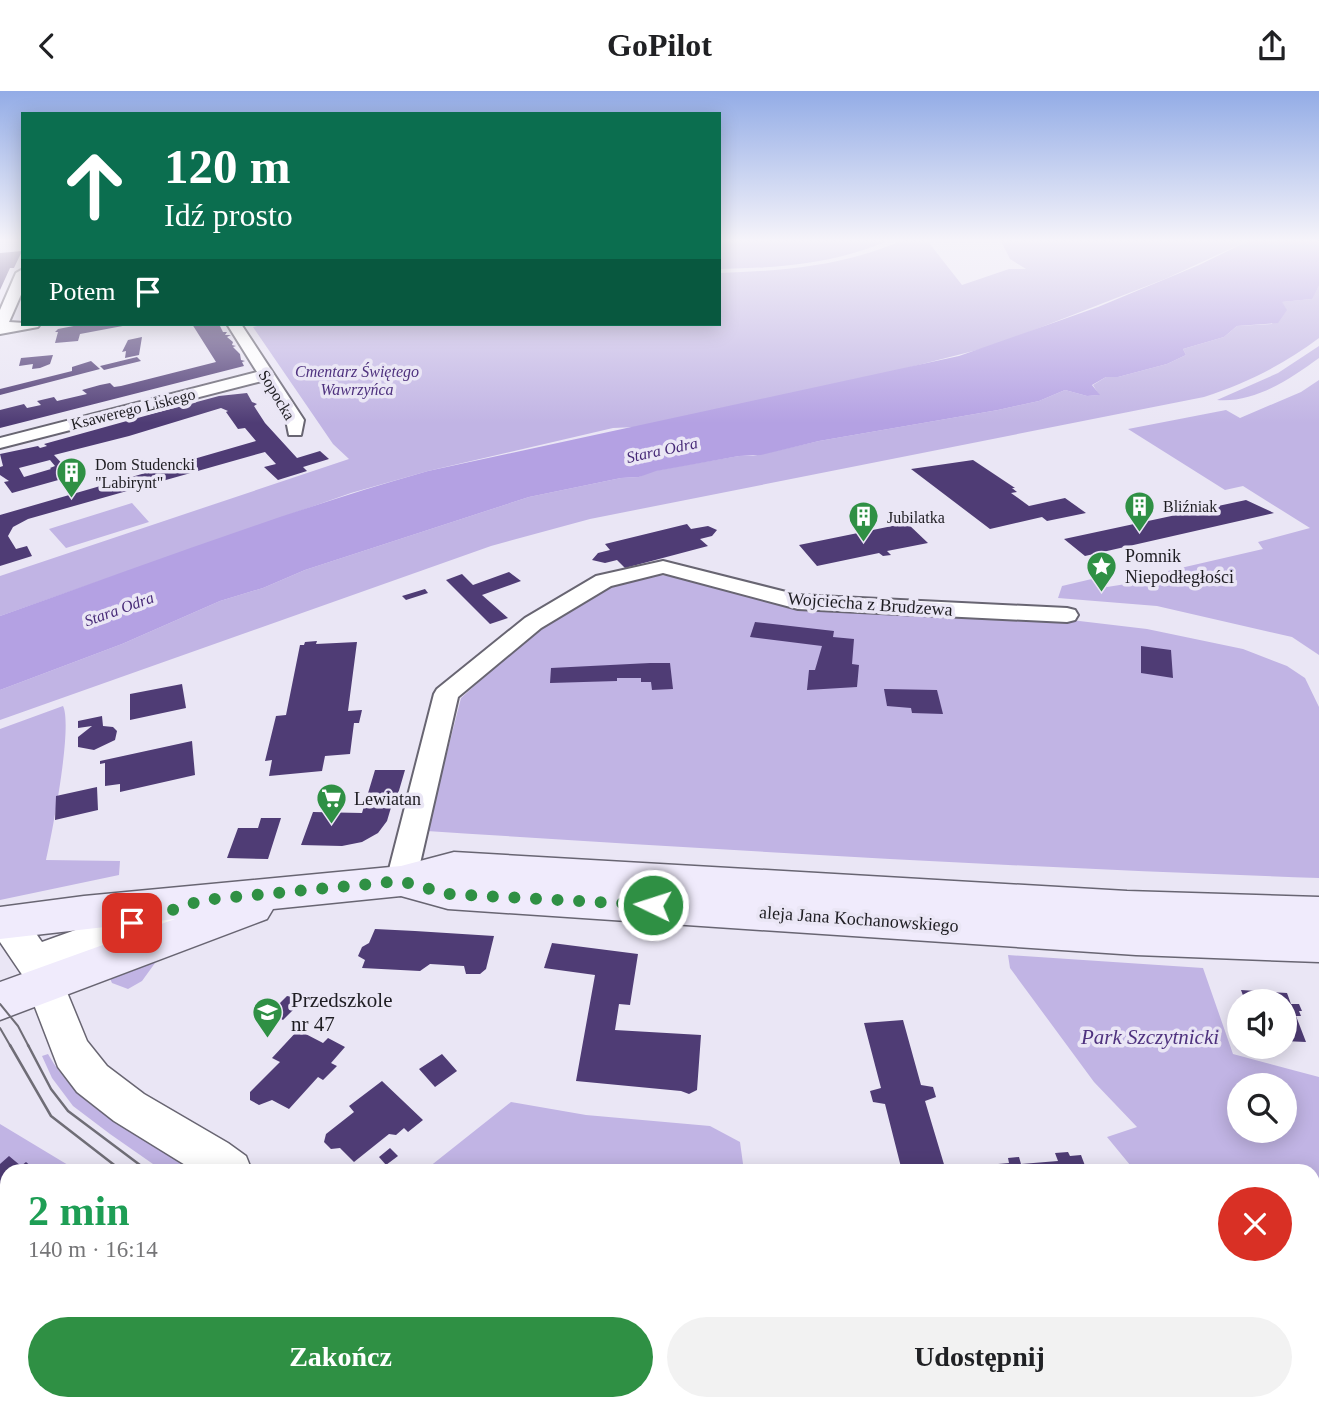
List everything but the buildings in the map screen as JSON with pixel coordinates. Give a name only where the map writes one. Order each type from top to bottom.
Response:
[{"type":"main road","name":"aleja Jana Kochanowskiego","points":[[2,923],[401,881],[454,867],[1127,907],[1319,913]]},
{"type":"main road","name":"aleja Jana Kochanowskiego","points":[[401,881],[448,894],[547,898],[1136,938],[1319,945]]},
{"type":"main road","name":"aleja Jana Kochanowskiego","points":[[0,1001],[40,973],[293,891]]},
{"type":"street","points":[[11,301],[2,322],[3,330],[23,326]]},
{"type":"street","name":"Sopocka","points":[[235,326],[295,420],[295,431]]},
{"type":"street","name":"Ksawerego Liskego","points":[[0,443],[265,375]]},
{"type":"street","name":"Wojciecha z Brudzewa","points":[[401,881],[446,694],[533,624],[604,581],[663,567],[798,602],[1067,615]]},
{"type":"street","points":[[40,973],[108,932],[203,900]]},
{"type":"street","points":[[2,923],[23,942],[40,973],[72,1052],[88,1075],[107,1093],[185,1138],[220,1164]]},
{"type":"green space","name":"Cmentarz Świętego Wawrzyńca","points":[[721,301],[1110,301],[993,346],[891,372],[635,427],[613,428],[428,471],[351,493],[0,616],[0,576],[349,459],[333,444],[253,327],[721,326]]},
{"type":"green space","points":[[1319,301],[1319,338],[1264,372],[1204,397],[590,519],[491,546],[0,720],[0,690],[122,644],[220,601],[263,588],[305,570],[529,497],[621,478],[639,477],[648,472],[739,456],[753,456],[819,441],[998,410],[1039,401],[1065,390],[1087,396],[1099,395],[1093,385],[1106,377],[1118,377],[1167,364],[1186,355],[1183,349],[1224,337],[1237,326],[1272,324],[1281,302]]},
{"type":"green space","points":[[1319,346],[1319,358],[1271,388],[1245,398],[1217,400],[1278,373]]},
{"type":"green space","points":[[1319,380],[1319,655],[1292,637],[1157,606],[1058,598],[1062,586],[1096,578],[1107,587],[1145,581],[1159,573],[1263,549],[1258,542],[1310,528],[1243,486],[1225,490],[1128,429],[1226,410],[1240,418],[1301,392]]},
{"type":"green space","points":[[132,503],[149,522],[66,548],[49,529]]},
{"type":"green space","points":[[656,575],[674,576],[783,604],[1071,620],[1147,629],[1243,649],[1287,666],[1305,678],[1319,707],[1319,878],[873,858],[427,831],[461,698],[524,641],[568,609],[614,584]]},
{"type":"green space","points":[[63,706],[64,757],[46,860],[120,861],[119,875],[0,900],[0,729]]},
{"type":"green space","points":[[163,952],[142,981],[128,989],[112,983],[107,972]]},
{"type":"green space","name":"Park Szczytnicki","points":[[1008,955],[1203,968],[1227,1037],[1227,1059],[1252,1059],[1319,1077],[1319,1164],[1129,1164],[1107,1137],[1137,1127],[1094,1082],[1010,968]]},
{"type":"green space","points":[[48,1054],[66,1080],[96,1109],[105,1115],[109,1113],[187,1164],[153,1164],[110,1134],[73,1106],[52,1078],[42,1056]]},
{"type":"green space","points":[[511,1102],[586,1115],[710,1126],[740,1142],[743,1164],[433,1164]]},
{"type":"green space","points":[[0,1124],[66,1164],[0,1164]]},
{"type":"water","name":"Stara Odra","points":[[1114,301],[1296,301],[1282,302],[1287,310],[1278,323],[1237,326],[1224,337],[1183,349],[1186,355],[1167,364],[1118,377],[1106,377],[1092,385],[1100,395],[1087,396],[1065,390],[1039,401],[998,410],[819,441],[761,455],[739,456],[656,471],[639,477],[621,478],[529,497],[305,570],[263,588],[220,601],[122,644],[0,690],[0,616],[266,522],[428,471],[959,356]]},
{"type":"tram line","points":[[0,1004],[18,1026],[29,1047]]},
{"type":"tram line","points":[[0,1028],[11,1047]]},
{"type":"tram line","points":[[10,1045],[51,1116],[113,1164]]},
{"type":"tram line","points":[[28,1045],[51,1089],[68,1111],[139,1164]]},
{"type":"place","name":"Dom Studencki \"Labirynt\"","points":[[72,500]]},
{"type":"place","name":"Bliźniak","points":[[1140,533]]},
{"type":"place","name":"Jubilatka","points":[[864,544]]},
{"type":"place","name":"Pomnik Niepodłegłości","points":[[1102,593]]},
{"type":"place","name":"Lewiatan","points":[[331,826]]},
{"type":"place","name":"Przedszkole nr 47","points":[[268,1039]]},
{"type":"route","points":[[132,923],[203,900],[401,881],[448,894],[653,905]]}]
